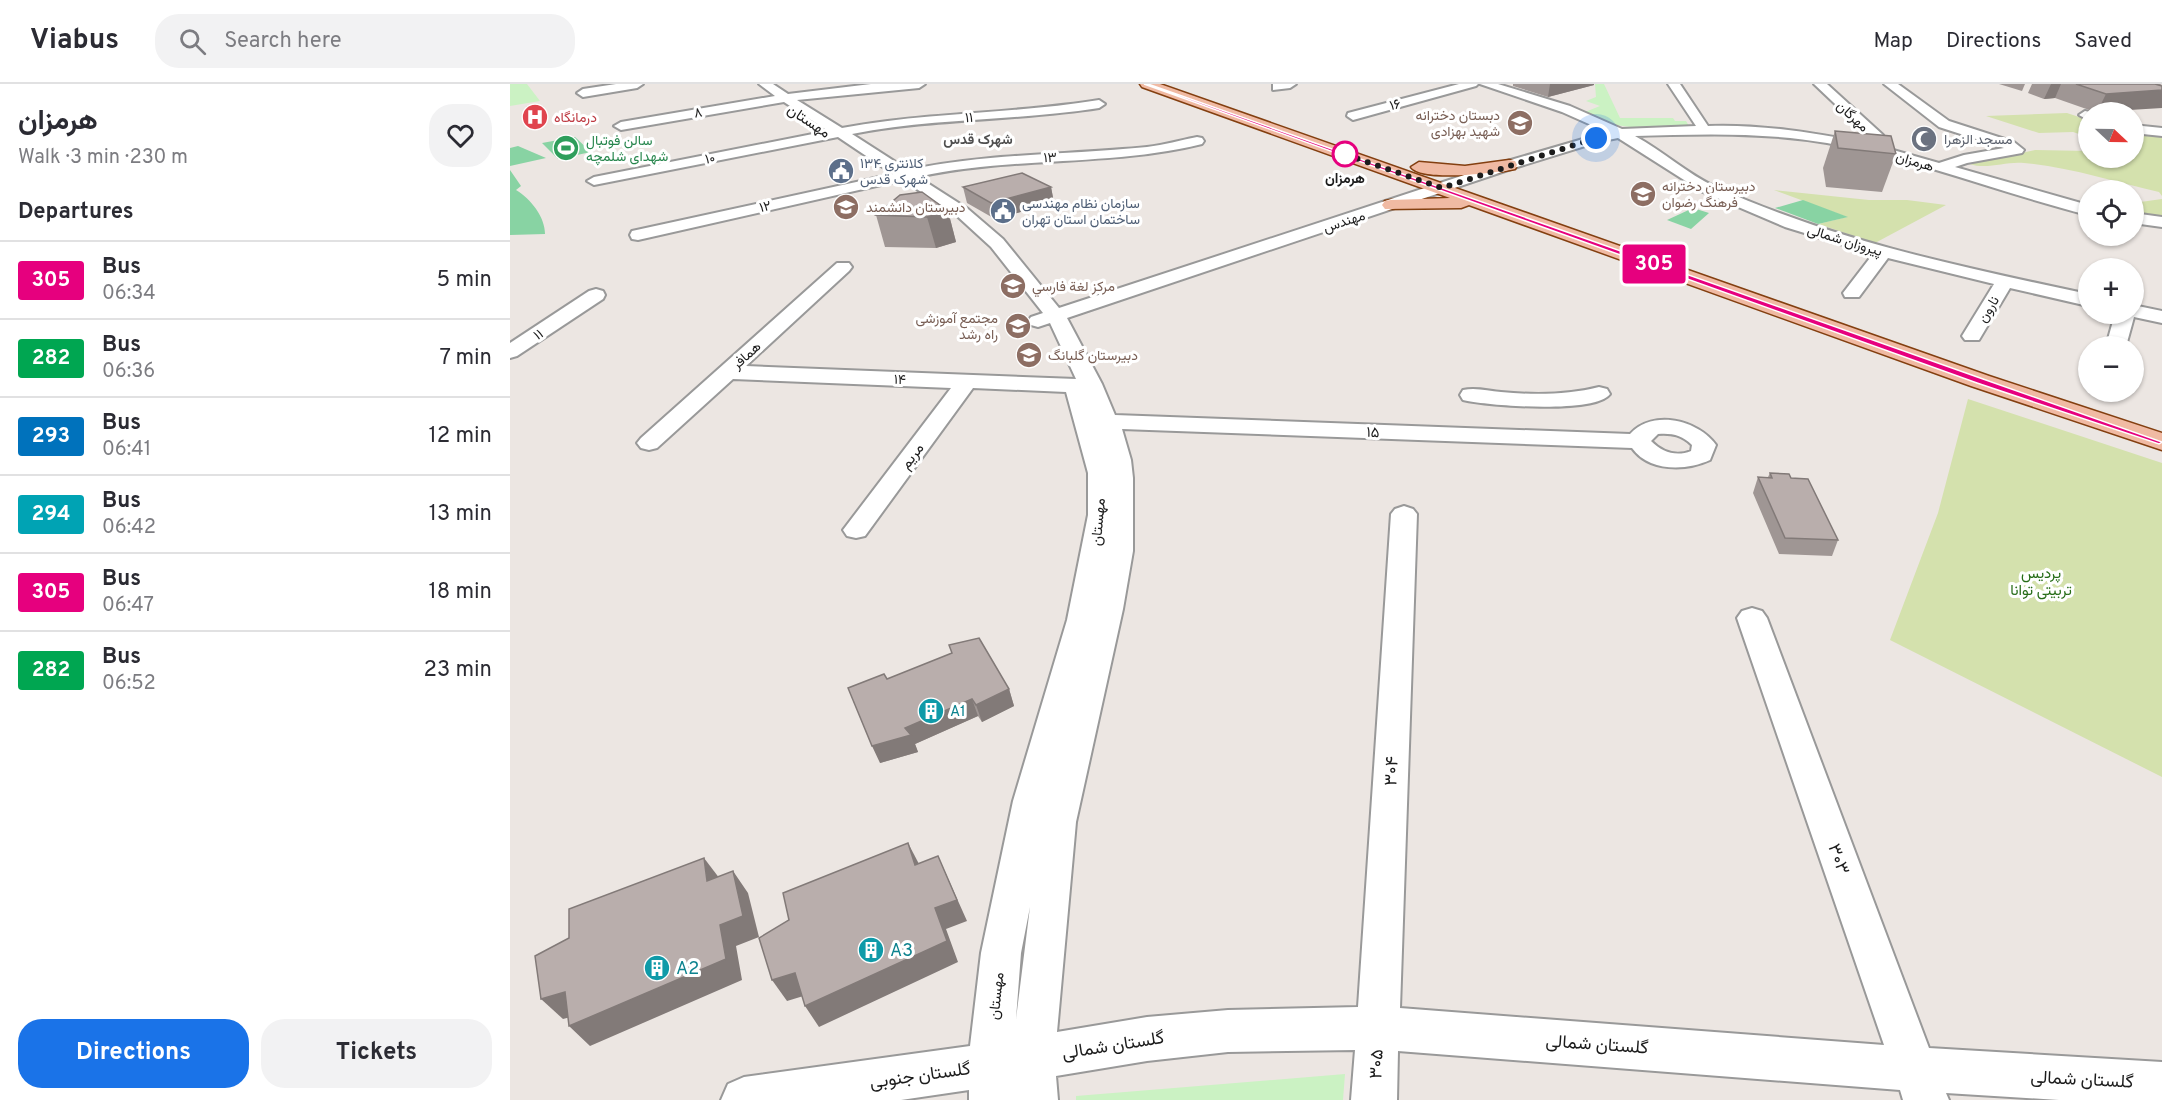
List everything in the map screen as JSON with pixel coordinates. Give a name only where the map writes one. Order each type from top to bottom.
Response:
[{"type":"main road","points":[[1147,84],[1450,185],[1514,203],[2042,387],[2162,426]]},
{"type":"main road","points":[[1176,84],[1394,166],[1452,171],[1509,165]]},
{"type":"main road","points":[[1509,165],[1494,179],[1493,188],[1514,203]]},
{"type":"main road","points":[[1391,205],[1403,188],[1394,166]]},
{"type":"main road","points":[[1450,185],[1489,205],[1980,381],[2162,442]]},
{"type":"main road","points":[[1391,205],[1430,202],[1489,205]]},
{"type":"street","points":[[583,93],[637,84]]},
{"type":"street","name":"۸","points":[[621,126],[769,91],[919,84]]},
{"type":"street","points":[[1277,87],[1290,84]]},
{"type":"street","name":"۱۶","points":[[1353,116],[1472,84]]},
{"type":"street","points":[[1485,84],[1566,109],[1622,133]]},
{"type":"street","points":[[1674,84],[1704,129]]},
{"type":"street","name":"مهرگان","points":[[1820,84],[1878,138],[1870,148]]},
{"type":"street","points":[[1890,84],[1944,124],[2009,145],[2017,150],[1964,159],[1940,168]]},
{"type":"street","name":"مهستان","points":[[769,91],[949,210],[1048,321],[1082,385],[1097,422],[1119,460],[1121,478],[1119,551],[1108,609],[1055,769],[1031,801],[1001,953],[991,1083]]},
{"type":"street","name":"۱۱","points":[[833,133],[923,120],[1059,111],[1099,104]]},
{"type":"street","name":"هرمزان","points":[[1450,185],[1588,140],[1622,133],[1704,129],[1774,132],[1870,148],[2078,207]]},
{"type":"street","points":[[2144,130],[2162,132]]},
{"type":"street","name":"۱۰","points":[[594,181],[833,133]]},
{"type":"street","name":"پیروزان شمالی","points":[[1622,133],[1694,182],[1791,224],[1884,252],[2078,298]]},
{"type":"street","name":"۱۳","points":[[898,175],[973,162],[1149,151],[1197,141]]},
{"type":"street","name":"۱۲","points":[[638,235],[898,175]]},
{"type":"street","name":"مهندس","points":[[1048,321],[1196,274],[1229,259],[1450,185]]},
{"type":"street","points":[[2144,220],[2162,222]]},
{"type":"street","points":[[1852,292],[1884,252]]},
{"type":"street","name":"همافر","points":[[649,444],[843,267]]},
{"type":"street","name":"نارون","points":[[1972,336],[2005,281]]},
{"type":"street","name":"۱۱","points":[[510,352],[596,295]]},
{"type":"street","points":[[2144,313],[2162,317]]},
{"type":"street","name":"۱۴","points":[[728,372],[1082,385]]},
{"type":"street","name":"مریم","points":[[856,530],[967,381]]},
{"type":"street","points":[[1471,395],[1502,399],[1586,399],[1599,394]]},
{"type":"street","name":"۱۵","points":[[1097,422],[1639,441]]},
{"type":"street","name":"۳۰۴","points":[[1378,1028],[1404,514]]},
{"type":"street","name":"۳۰۳","points":[[1752,618],[1921,1084]]},
{"type":"street","points":[[1034,1079],[1058,822],[1055,769]]},
{"type":"street","name":"گلستان شمالی","points":[[991,1083],[1034,1079],[1103,1045],[1206,1033],[1378,1028],[1921,1084],[2162,1084]]},
{"type":"street","name":"۳۰۵","points":[[1374,1100],[1378,1028]]},
{"type":"street","name":"گلستان جنوبی","points":[[744,1100],[991,1083]]},
{"type":"green space","points":[[510,84],[527,84],[540,101],[510,106]]},
{"type":"green space","points":[[1595,84],[1604,84],[1620,118],[1673,118],[1675,121],[1686,121],[1689,126],[1615,125],[1585,112],[1600,106],[1586,101],[1596,97]]},
{"type":"green space","points":[[2067,113],[2078,117],[2078,134],[2039,133],[1986,116]]},
{"type":"green space","points":[[2144,133],[2162,135],[2162,196],[2159,192],[2144,188],[2144,180],[2112,180],[2024,163],[1983,166],[1970,164],[2035,150],[2078,151],[2078,168],[2144,168]]},
{"type":"green space","name":"سالن فوتبال شهدای شلمچه","points":[[575,137],[591,152],[558,159],[542,143]]},
{"type":"green space","points":[[518,146],[546,158],[510,166],[510,148]]},
{"type":"green space","points":[[510,170],[521,186],[516,190],[532,203],[540,215],[545,234],[510,235]]},
{"type":"green space","points":[[1774,190],[1946,205],[1875,243],[1818,224],[1847,217]]},
{"type":"green space","points":[[2162,199],[2162,218],[2144,216],[2144,201]]},
{"type":"green space","points":[[1803,200],[1848,217],[1818,224],[1775,208]]},
{"type":"green space","points":[[1693,208],[1709,213],[1691,229],[1667,220]]},
{"type":"green space","name":"پردیس تربیتی توانا","points":[[1968,399],[2162,463],[2162,777],[1890,640],[1938,513]]},
{"type":"green space","points":[[1345,1074],[1343,1100],[1076,1100],[1076,1096]]},
{"type":"building","points":[[2076,84],[2155,84],[2162,86],[2162,90],[2106,94]]},
{"type":"building","points":[[1835,131],[1891,136],[1896,154],[1838,148]]},
{"type":"building","points":[[1022,173],[1051,187],[991,203],[963,187]]},
{"type":"building","points":[[922,192],[948,211],[927,217],[876,215],[900,195]]},
{"type":"building","points":[[1770,473],[1789,474],[1791,478],[1808,479],[1838,540],[1785,538],[1758,477],[1772,478]]},
{"type":"building","name":"A1","points":[[979,638],[1009,689],[976,705],[972,699],[905,728],[911,735],[872,746],[848,688],[884,674],[887,679],[952,653],[949,645]]},
{"type":"building","name":"A3","points":[[908,843],[915,865],[938,856],[957,900],[935,908],[947,941],[805,1006],[795,973],[772,980],[759,938],[789,920],[783,893]]},
{"type":"building","name":"A2","points":[[704,858],[707,881],[733,871],[743,916],[720,925],[726,959],[569,1026],[565,992],[541,999],[535,956],[569,938],[569,909]]},
{"type":"bus line","name":"305","points":[[1147,84],[1980,381],[2162,442]]},
{"type":"place","name":"درمانگاه","points":[[535,117]]},
{"type":"place","name":"دبستان دخترانه شهید بهزادی","points":[[1520,123]]},
{"type":"place","name":"مسجد الزهرا","points":[[1924,139]]},
{"type":"place","name":"سالن فوتبال شهدای شلمچه","points":[[566,148]]},
{"type":"place","name":"هرمزان","points":[[1345,154]]},
{"type":"place","name":"کلانتری ۱۳۴ شهرک قدس","points":[[841,171]]},
{"type":"place","name":"دبیرستان دخترانه فرهنگ رضوان","points":[[1643,194]]},
{"type":"place","name":"دبیرستان دانشمند","points":[[846,207]]},
{"type":"place","name":"سازمان نظام مهندسی ساختمان استان تهران","points":[[1003,211]]},
{"type":"place","name":"مركز لغة فارسي","points":[[1013,286]]},
{"type":"place","name":"مجتمع آموزشی راه رشد","points":[[1018,326]]},
{"type":"place","name":"دبیرستان گلبانگ","points":[[1029,355]]},
{"type":"place","name":"A1","points":[[931,711]]},
{"type":"place","name":"A3","points":[[871,950]]},
{"type":"place","name":"A2","points":[[657,968]]},
{"type":"district","name":"شهرک قدس","points":[[978,139]]},
{"type":"route","points":[[1345,154],[1341,153],[1442,188],[1596,138]]}]
